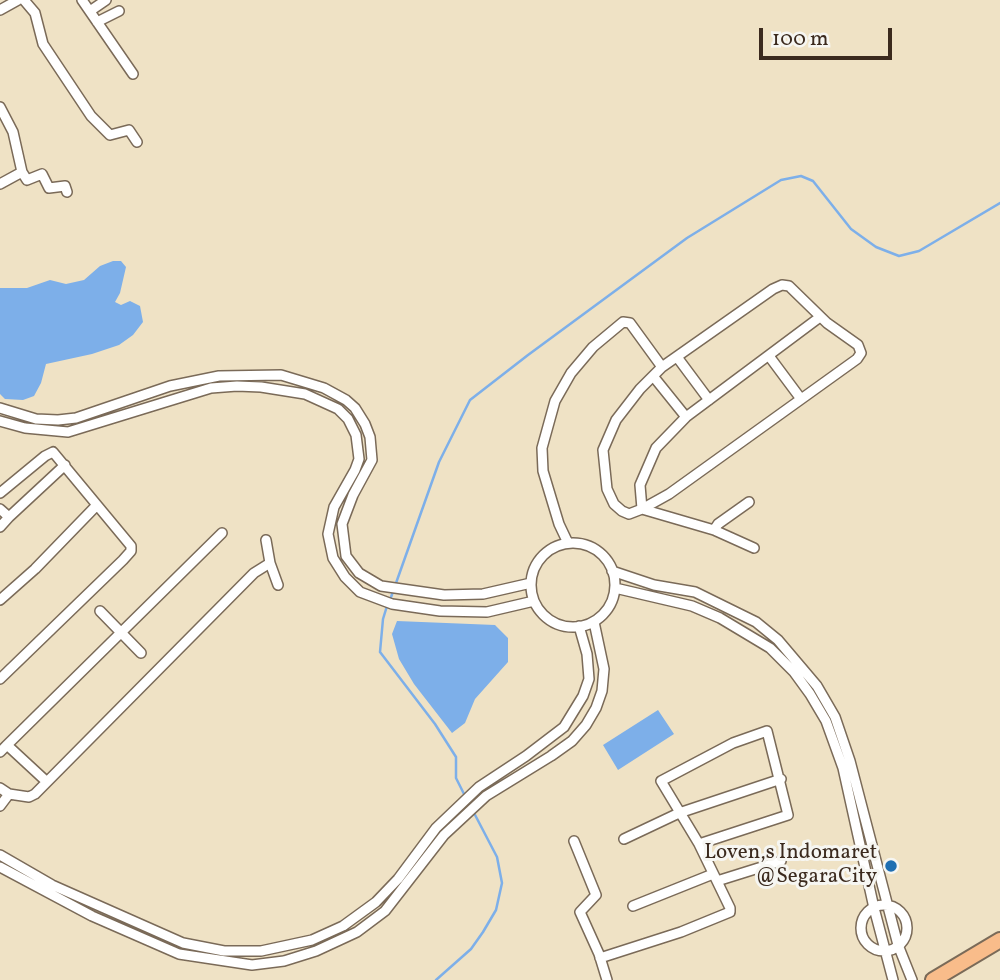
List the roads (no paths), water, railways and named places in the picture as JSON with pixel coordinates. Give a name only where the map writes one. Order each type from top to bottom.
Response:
[{"type":"main road","points":[[935,980],[1000,940]]},
{"type":"street","points":[[0,10],[18,0]]},
{"type":"street","points":[[24,0],[35,13],[43,44],[91,116],[110,135],[129,130],[137,142]]},
{"type":"street","points":[[82,0],[133,74]]},
{"type":"street","points":[[90,11],[106,0]]},
{"type":"street","points":[[97,22],[119,11]]},
{"type":"street","points":[[0,107],[13,132],[22,172],[27,180],[42,174],[50,188],[65,186],[67,192]]},
{"type":"street","points":[[0,184],[22,172]]},
{"type":"street","points":[[782,285],[789,286],[820,317],[858,345],[861,353],[857,359],[669,494],[629,514],[614,504],[607,489],[603,450],[616,420],[640,389],[662,367],[782,285]]},
{"type":"street","points":[[642,509],[639,485],[656,448],[686,417],[820,317]]},
{"type":"street","points":[[568,543],[542,471],[542,448],[555,401],[571,373],[593,347],[623,322],[630,324],[662,367]]},
{"type":"street","points":[[769,355],[801,399]]},
{"type":"street","points":[[677,357],[709,400]]},
{"type":"street","points":[[0,408],[36,419],[76,418],[170,386],[219,376],[281,375],[324,388],[355,408],[365,424],[372,450],[369,469],[353,495],[342,524],[346,556],[359,573],[381,586],[444,595],[484,594],[531,583]]},
{"type":"street","points":[[653,376],[686,417]]},
{"type":"street","points":[[0,421],[25,428],[68,432],[185,395],[211,388],[237,386],[261,387],[314,398],[338,409],[348,419],[358,447],[359,459],[334,507],[328,534],[333,558],[345,577],[360,592],[378,600],[440,611],[486,612],[534,601]]},
{"type":"street","points":[[0,493],[50,452],[57,454],[131,547],[131,551],[82,601],[0,679]]},
{"type":"street","points":[[0,527],[65,465]]},
{"type":"street","points":[[714,530],[718,524],[749,502]]},
{"type":"street","points":[[0,600],[35,569],[97,505]]},
{"type":"street","points":[[0,509],[9,517]]},
{"type":"street","points":[[642,509],[714,530],[754,548]]},
{"type":"street","points":[[47,782],[3,748],[222,533]]},
{"type":"street","points":[[266,540],[278,585]]},
{"type":"street","points":[[568,543],[578,543],[603,555],[612,571],[615,588],[609,606],[594,622],[579,626],[555,624],[539,610],[534,601],[531,583],[533,571],[543,555],[568,543]]},
{"type":"street","points":[[0,788],[9,794],[29,797],[47,782],[254,573],[270,563]]},
{"type":"street","points":[[612,571],[654,585],[695,592],[725,605],[756,622],[801,665],[835,717],[850,761],[898,945],[912,980]]},
{"type":"street","points":[[615,588],[692,606],[720,618],[770,649],[794,672],[810,694],[826,721],[843,768],[893,980]]},
{"type":"street","points":[[100,611],[141,653]]},
{"type":"street","points":[[0,867],[92,916],[179,954],[251,965],[301,957],[357,932],[385,911],[444,835],[486,796],[551,756],[572,741],[586,725],[599,700],[604,669],[594,622]]},
{"type":"street","points":[[0,855],[51,885],[183,943],[224,951],[261,951],[313,940],[344,926],[376,902],[398,879],[436,828],[479,787],[564,727],[589,679],[587,654],[579,626]]},
{"type":"street","points":[[600,958],[681,932],[729,913],[730,908],[699,844],[662,779],[733,743],[762,731],[768,732],[788,815],[699,844]]},
{"type":"street","points":[[624,839],[679,813],[781,779]]},
{"type":"street","points":[[0,806],[9,794]]},
{"type":"street","points":[[574,841],[596,895],[580,912],[607,980]]},
{"type":"street","points":[[633,906],[715,878],[781,861]]},
{"type":"street","points":[[887,905],[869,911],[862,922],[862,934],[869,945],[885,950],[898,945]]},
{"type":"water","points":[[121,261],[126,267],[115,302],[121,305],[130,301],[140,306],[143,322],[133,335],[119,345],[92,354],[46,364],[34,396],[23,400],[5,399],[0,394],[0,288],[27,288],[50,280],[66,284],[84,280],[100,266]]},
{"type":"water","points":[[397,621],[495,625],[508,638],[508,662],[475,699],[465,723],[452,733],[414,684],[399,659],[392,634]]},
{"type":"water","points":[[658,710],[674,734],[618,770],[603,745]]},
{"type":"waterway","points":[[390,600],[439,462],[470,400],[687,238],[781,180],[801,176],[813,181],[851,229],[876,247],[899,256],[919,251],[1000,203]]},
{"type":"waterway","points":[[387,606],[380,652],[435,724],[456,757],[456,778],[465,796]]},
{"type":"waterway","points":[[436,980],[471,949],[483,932],[496,910],[502,883],[497,857],[473,811]]},
{"type":"place","name":"Loven,s Indomaret @SegaraCity","points":[[891,866]]}]
